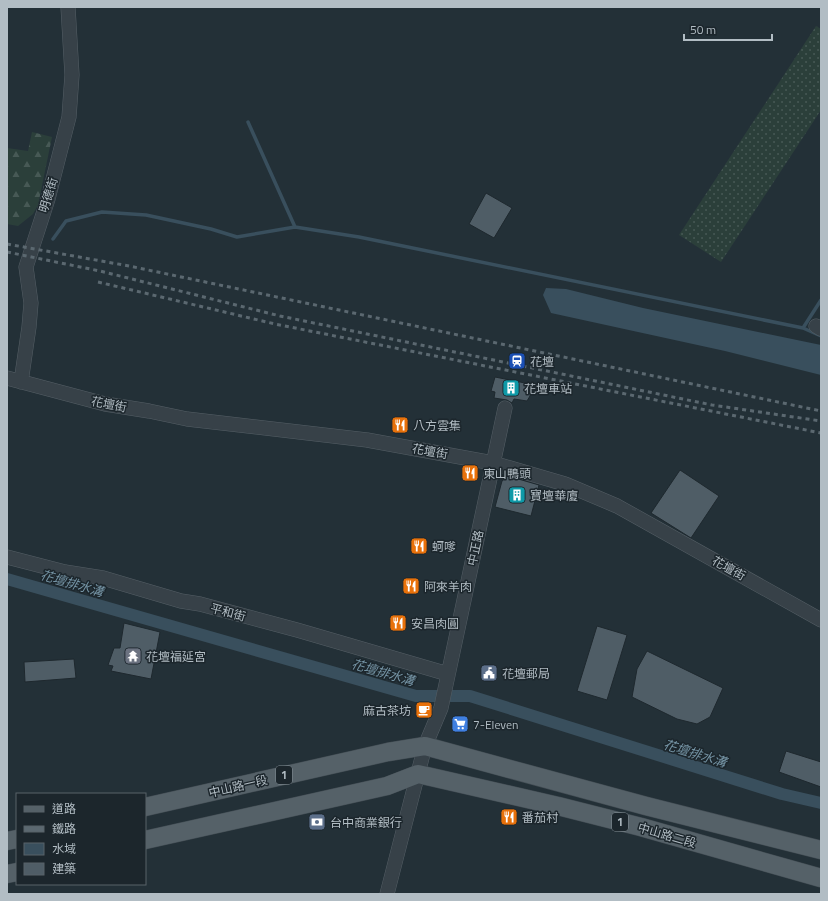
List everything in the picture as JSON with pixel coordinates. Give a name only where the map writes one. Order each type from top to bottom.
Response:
[{"type":"main road","name":"中山路一段","points":[[146,807],[388,752],[425,746]]},
{"type":"main road","name":"中山路二段","points":[[425,746],[646,806],[821,850]]},
{"type":"main road","name":"中山路二段","points":[[418,774],[558,806],[821,878]]},
{"type":"main road","points":[[146,840],[387,786],[418,774]]},
{"type":"street","name":"明德街","points":[[14,380],[29,327],[30,303],[26,266],[50,192],[69,117],[72,75],[68,7]]},
{"type":"street","name":"花壇街","points":[[14,380],[105,404],[149,410],[187,419],[367,440],[493,462],[565,484],[617,506],[821,620]]},
{"type":"street","name":"中正路","points":[[425,746],[441,708],[505,408]]},
{"type":"street","name":"平和街","points":[[7,557],[65,572],[103,578],[181,601],[200,604],[297,630],[448,674]]},
{"type":"street","points":[[387,894],[425,746]]},
{"type":"green space","points":[[816,26],[821,29],[821,110],[721,262],[679,235]]},
{"type":"green space","points":[[32,132],[52,137],[38,205],[33,214],[18,226],[7,224],[7,148],[28,151]]},
{"type":"water","points":[[546,288],[566,289],[643,308],[821,345],[821,375],[725,351],[551,313],[543,295]]},
{"type":"building","points":[[486,193],[512,208],[494,238],[469,224]]},
{"type":"building","name":"花壇車站","points":[[495,377],[530,384],[530,396],[527,401],[514,399],[512,403],[507,400],[494,398],[495,392],[491,391]]},
{"type":"building","points":[[680,470],[719,496],[691,538],[651,513]]},
{"type":"building","name":"寶壇華廈","points":[[508,476],[539,485],[531,516],[495,507],[502,481]]},
{"type":"building","name":"花壇福延宮","points":[[124,623],[160,632],[151,679],[111,671],[113,666],[108,665],[114,648],[120,648]]},
{"type":"building","points":[[597,626],[627,635],[607,700],[577,691]]},
{"type":"building","points":[[647,651],[723,688],[710,717],[697,724],[677,719],[632,697],[637,669]]},
{"type":"building","points":[[74,659],[76,678],[25,682],[24,662]]},
{"type":"building","points":[[786,751],[821,762],[821,787],[779,772]]},
{"type":"waterway","points":[[248,122],[295,227],[359,237],[803,328],[821,336]]},
{"type":"waterway","points":[[53,239],[66,221],[102,212],[146,215],[211,229],[237,237],[295,227]]},
{"type":"waterway","points":[[803,328],[821,300]]},
{"type":"waterway","name":"花壇排水溝","points":[[7,579],[416,696],[470,696],[782,794],[821,803]]},
{"type":"railway","points":[[7,244],[129,266],[821,411]]},
{"type":"railway","points":[[7,252],[100,271],[280,316],[712,405],[821,421]]},
{"type":"railway","points":[[98,282],[275,324],[821,433]]},
{"type":"place","name":"花壇","points":[[517,361]]},
{"type":"place","name":"花壇車站","points":[[511,388]]},
{"type":"place","name":"八方雲集","points":[[400,425]]},
{"type":"place","name":"東山鴨頭","points":[[470,473]]},
{"type":"place","name":"寶壇華廈","points":[[517,495]]},
{"type":"place","name":"蚵嗲","points":[[419,546]]},
{"type":"place","name":"阿來羊肉","points":[[411,586]]},
{"type":"place","name":"安昌肉圓","points":[[398,623]]},
{"type":"place","name":"花壇福延宮","points":[[133,656]]},
{"type":"place","name":"花壇郵局","points":[[489,673]]},
{"type":"place","name":"麻古茶坊","points":[[424,710]]},
{"type":"place","name":"7-Eleven","points":[[460,724]]},
{"type":"place","name":"番茄村","points":[[509,817]]},
{"type":"place","name":"台中商業銀行","points":[[317,822]]}]
